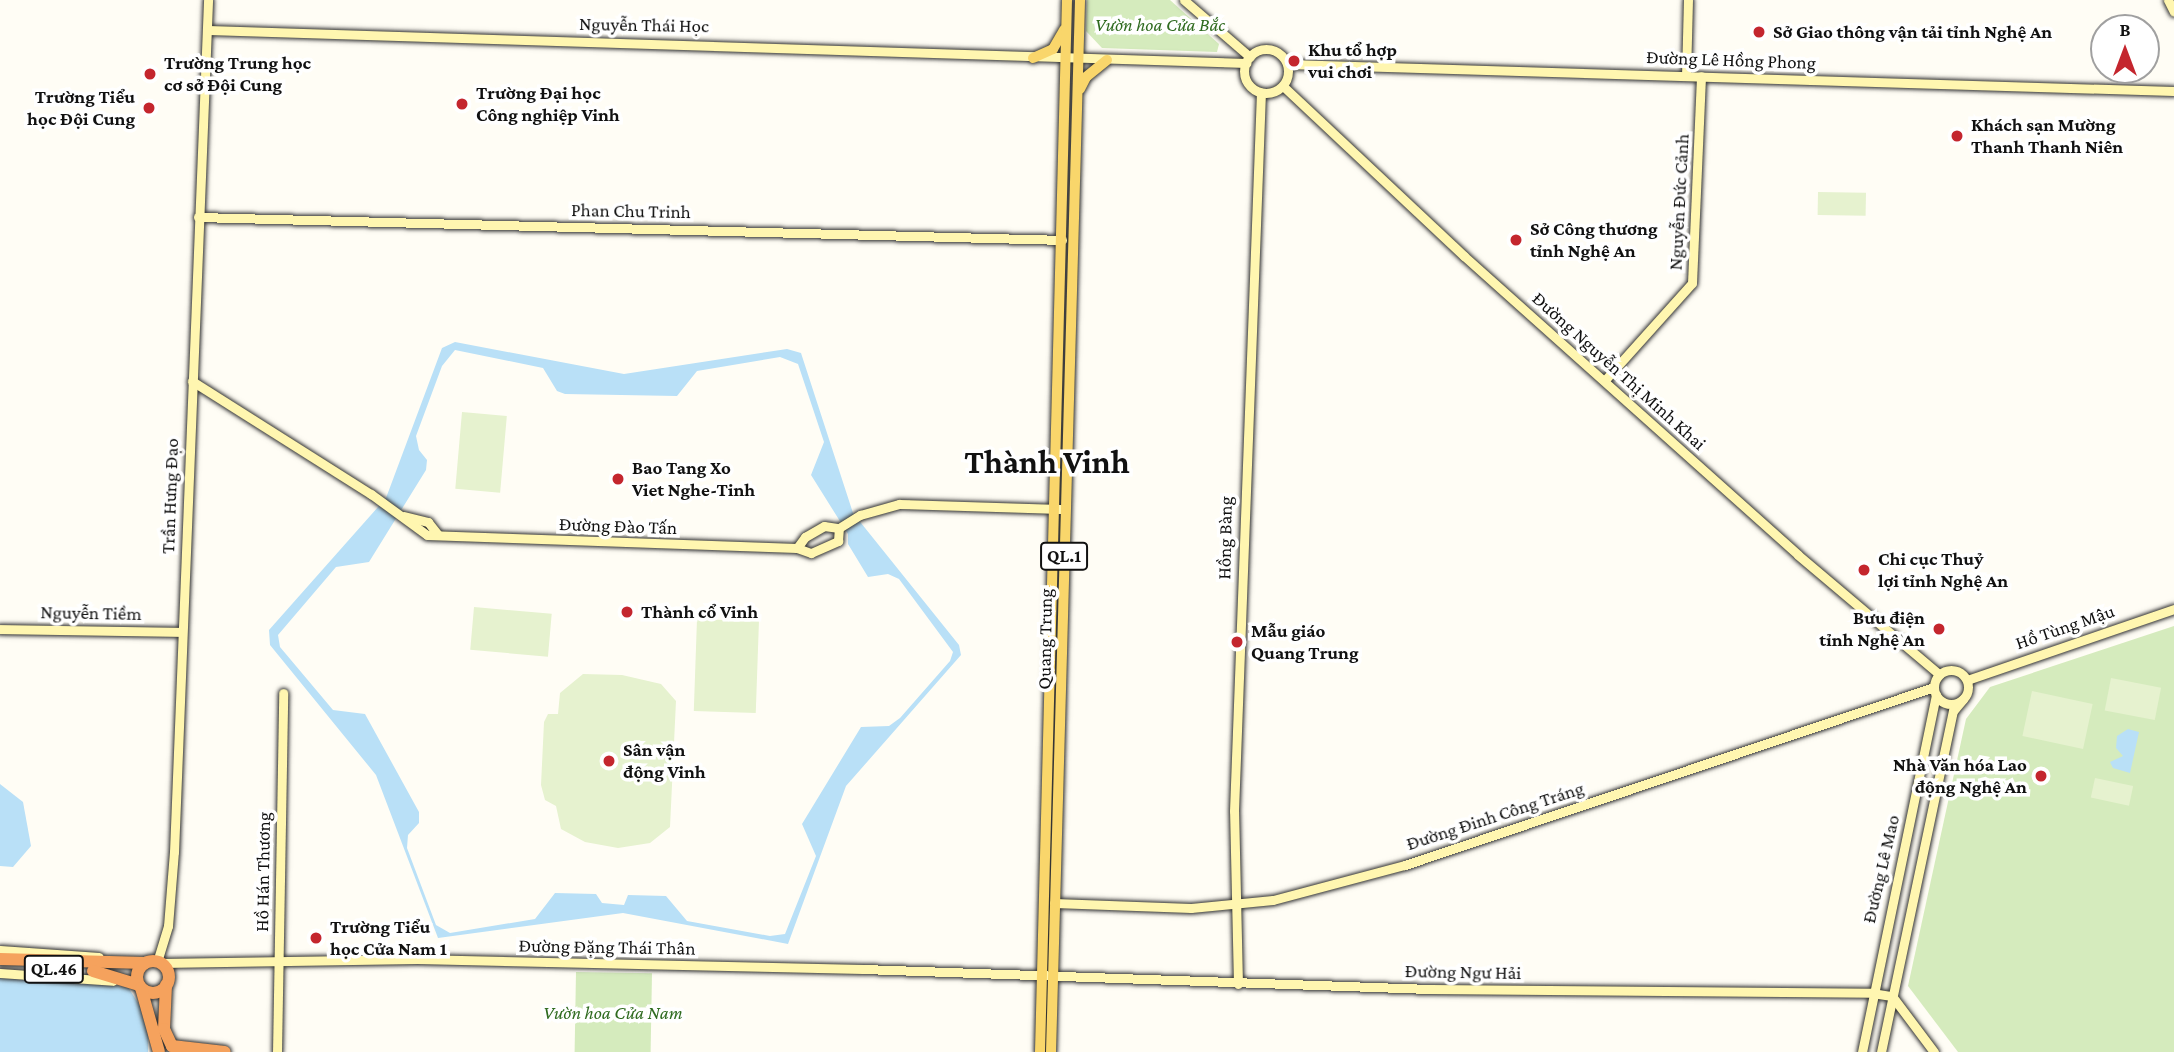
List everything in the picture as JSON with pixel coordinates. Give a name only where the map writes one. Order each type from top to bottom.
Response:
[{"type":"highway","name":"QL.46","points":[[0,959],[107,968],[140,986]]},
{"type":"highway","name":"QL.46","points":[[0,967],[107,968],[149,963]]},
{"type":"highway","points":[[159,1052],[138,973],[149,963],[168,973],[164,1029],[172,1046],[225,1052]]},
{"type":"highway","points":[[140,986],[157,992],[166,985]]},
{"type":"main road","name":"QL.1","points":[[1066,60],[1067,0]]},
{"type":"main road","name":"QL.1","points":[[1079,60],[1080,0]]},
{"type":"main road","points":[[1033,58],[1056,45],[1067,19]]},
{"type":"main road","name":"Quang Trung","points":[[1045,1048],[1053,977],[1063,603],[1060,509],[1066,60]]},
{"type":"main road","name":"Quang Trung","points":[[1045,1048],[1041,976],[1051,603],[1060,509],[1074,240],[1079,60]]},
{"type":"main road","points":[[1077,103],[1086,77],[1107,60]]},
{"type":"main road","points":[[1062,240],[1074,240]]},
{"type":"main road","points":[[1051,603],[1063,603]]},
{"type":"main road","points":[[1045,807],[1058,807]]},
{"type":"main road","points":[[1042,902],[1054,902]]},
{"type":"street","name":"Trần Hưng Đạo","points":[[149,963],[168,926],[174,852],[208,0]]},
{"type":"street","points":[[1079,60],[1248,60],[1269,49],[1288,64],[1283,86],[1261,93],[1247,82],[1248,60],[1184,0]]},
{"type":"street","points":[[1686,76],[1688,0]]},
{"type":"street","points":[[2168,0],[2174,12]]},
{"type":"street","name":"Nguyễn Thái Học","points":[[208,30],[1079,60]]},
{"type":"street","name":"Đường Lê Hồng Phong","points":[[1288,64],[2174,91]]},
{"type":"street","name":"Nguyễn Đức Cảnh","points":[[1605,380],[1692,284],[1701,76]]},
{"type":"street","name":"Đường Nguyễn Thị Minh Khai","points":[[1283,86],[1798,555],[1940,674]]},
{"type":"street","name":"Hồng Bàng","points":[[1238,984],[1234,906],[1244,485],[1256,267],[1261,93]]},
{"type":"street","name":"Phan Chu Trinh","points":[[198,217],[1062,240]]},
{"type":"street","name":"Đường Đào Tấn","points":[[192,382],[403,515],[418,532],[438,535],[797,548],[811,553],[833,545],[840,536],[840,527]]},
{"type":"street","name":"Đường Đào Tấn","points":[[797,548],[805,537],[824,526],[840,527],[857,517],[899,504],[1060,509]]},
{"type":"street","name":"Hồ Tùng Mậu","points":[[1967,680],[2174,609]]},
{"type":"street","name":"Nguyễn Tiềm","points":[[0,628],[182,632]]},
{"type":"street","points":[[1954,670],[1967,680],[1963,699],[1947,703],[1935,691],[1940,674],[1954,670]]},
{"type":"street","name":"Đường Đinh Công Tráng","points":[[1054,902],[1234,906],[1405,865],[1935,691]]},
{"type":"street","name":"Đường Lê Mao","points":[[1862,1052],[1872,993],[1926,753],[1935,691]]},
{"type":"street","name":"Hồ Hán Thương","points":[[277,1052],[284,693]]},
{"type":"street","name":"Đường Lê Mao","points":[[1881,1052],[1953,712],[1963,699]]},
{"type":"street","points":[[1926,753],[1943,757]]},
{"type":"street","name":"Đường Đặng Thái Thân","points":[[0,950],[68,953],[149,963],[417,959],[1053,977]]},
{"type":"street","points":[[0,973],[111,981],[127,978]]},
{"type":"street","name":"Đường Ngư Hải","points":[[1053,977],[1238,984],[1872,993],[1892,996]]},
{"type":"street","points":[[1892,996],[1934,1052]]},
{"type":"green space","name":"Vườn hoa Cửa Bắc","points":[[1087,0],[1170,0],[1219,44],[1217,52],[1102,48],[1086,31]]},
{"type":"green space","points":[[1818,192],[1866,193],[1866,216],[1818,215]]},
{"type":"green space","points":[[462,412],[507,416],[500,493],[455,489]]},
{"type":"green space","points":[[474,607],[552,614],[548,657],[470,650]]},
{"type":"green space","points":[[697,619],[759,621],[756,713],[694,711]]},
{"type":"green space","points":[[2174,626],[2174,1052],[1958,1052],[1908,986],[1966,719],[1990,687]]},
{"type":"green space","name":"Sân vận động Vinh","points":[[583,674],[622,675],[661,684],[676,701],[670,827],[650,843],[618,848],[585,842],[561,829],[556,806],[545,800],[541,785],[544,722],[548,714],[558,714],[560,693]]},
{"type":"green space","points":[[2111,678],[2161,688],[2155,720],[2105,710]]},
{"type":"green space","points":[[2032,691],[2093,704],[2083,749],[2022,736]]},
{"type":"green space","points":[[2095,778],[2133,786],[2129,806],[2091,798]]},
{"type":"green space","name":"Vườn hoa Cửa Nam","points":[[576,972],[652,973],[651,1052],[575,1052]]},
{"type":"water","points":[[455,342],[624,374],[787,349],[801,353],[853,513],[959,645],[961,655],[846,786],[788,944],[623,913],[438,938],[376,775],[270,645],[269,630],[386,498],[442,348]],"holes":[[[455,350],[543,368],[557,391],[565,394],[677,396],[697,371],[780,357],[798,364],[824,442],[811,475],[848,534],[848,544],[868,577],[888,574],[899,579],[953,652],[950,661],[900,718],[889,726],[861,727],[802,824],[816,856],[785,934],[770,936],[687,921],[666,896],[628,895],[624,905],[602,903],[596,894],[555,893],[535,919],[450,933],[436,925],[407,848],[408,835],[419,823],[419,812],[365,714],[333,710],[280,647],[278,635],[336,567],[369,562],[426,470],[427,460],[419,450],[416,436],[442,366]]]},
{"type":"water","points":[[2128,729],[2139,732],[2130,773],[2113,768],[2110,762],[2123,756],[2116,748],[2117,736]]},
{"type":"water","points":[[0,784],[23,802],[31,846],[13,867],[0,866]]},
{"type":"water","points":[[0,978],[128,987],[148,1019],[148,1052],[0,1052]]},
{"type":"place","name":"Sở Giao thông vận tải tỉnh Nghệ An","points":[[1759,32]]},
{"type":"place","name":"Khu tổ hợp vui chơi","points":[[1294,61]]},
{"type":"place","name":"Trường Trung học cơ sở Đội Cung","points":[[150,74]]},
{"type":"place","name":"Trường Đại học Công nghiệp Vinh","points":[[462,104]]},
{"type":"place","name":"Trường Tiểu học Đội Cung","points":[[149,108]]},
{"type":"place","name":"Khách sạn Mường Thanh Thanh Niên","points":[[1957,136]]},
{"type":"place","name":"Sở Công thương tỉnh Nghệ An","points":[[1516,240]]},
{"type":"place","name":"Bao Tang Xo Viet Nghe-Tinh","points":[[618,479]]},
{"type":"place","name":"Chi cục Thuỷ lợi tỉnh Nghệ An","points":[[1864,570]]},
{"type":"place","name":"Thành cổ Vinh","points":[[627,612]]},
{"type":"place","name":"Bưu điện tỉnh Nghệ An","points":[[1939,629]]},
{"type":"place","name":"Mẫu giáo Quang Trung","points":[[1237,642]]},
{"type":"place","name":"Sân vận động Vinh","points":[[609,761]]},
{"type":"place","name":"Nhà Văn hóa Lao động Nghệ An","points":[[2041,776]]},
{"type":"place","name":"Trường Tiểu học Cửa Nam 1","points":[[316,938]]},
{"type":"district","name":"Thành Vinh","points":[[1047,462]]}]
